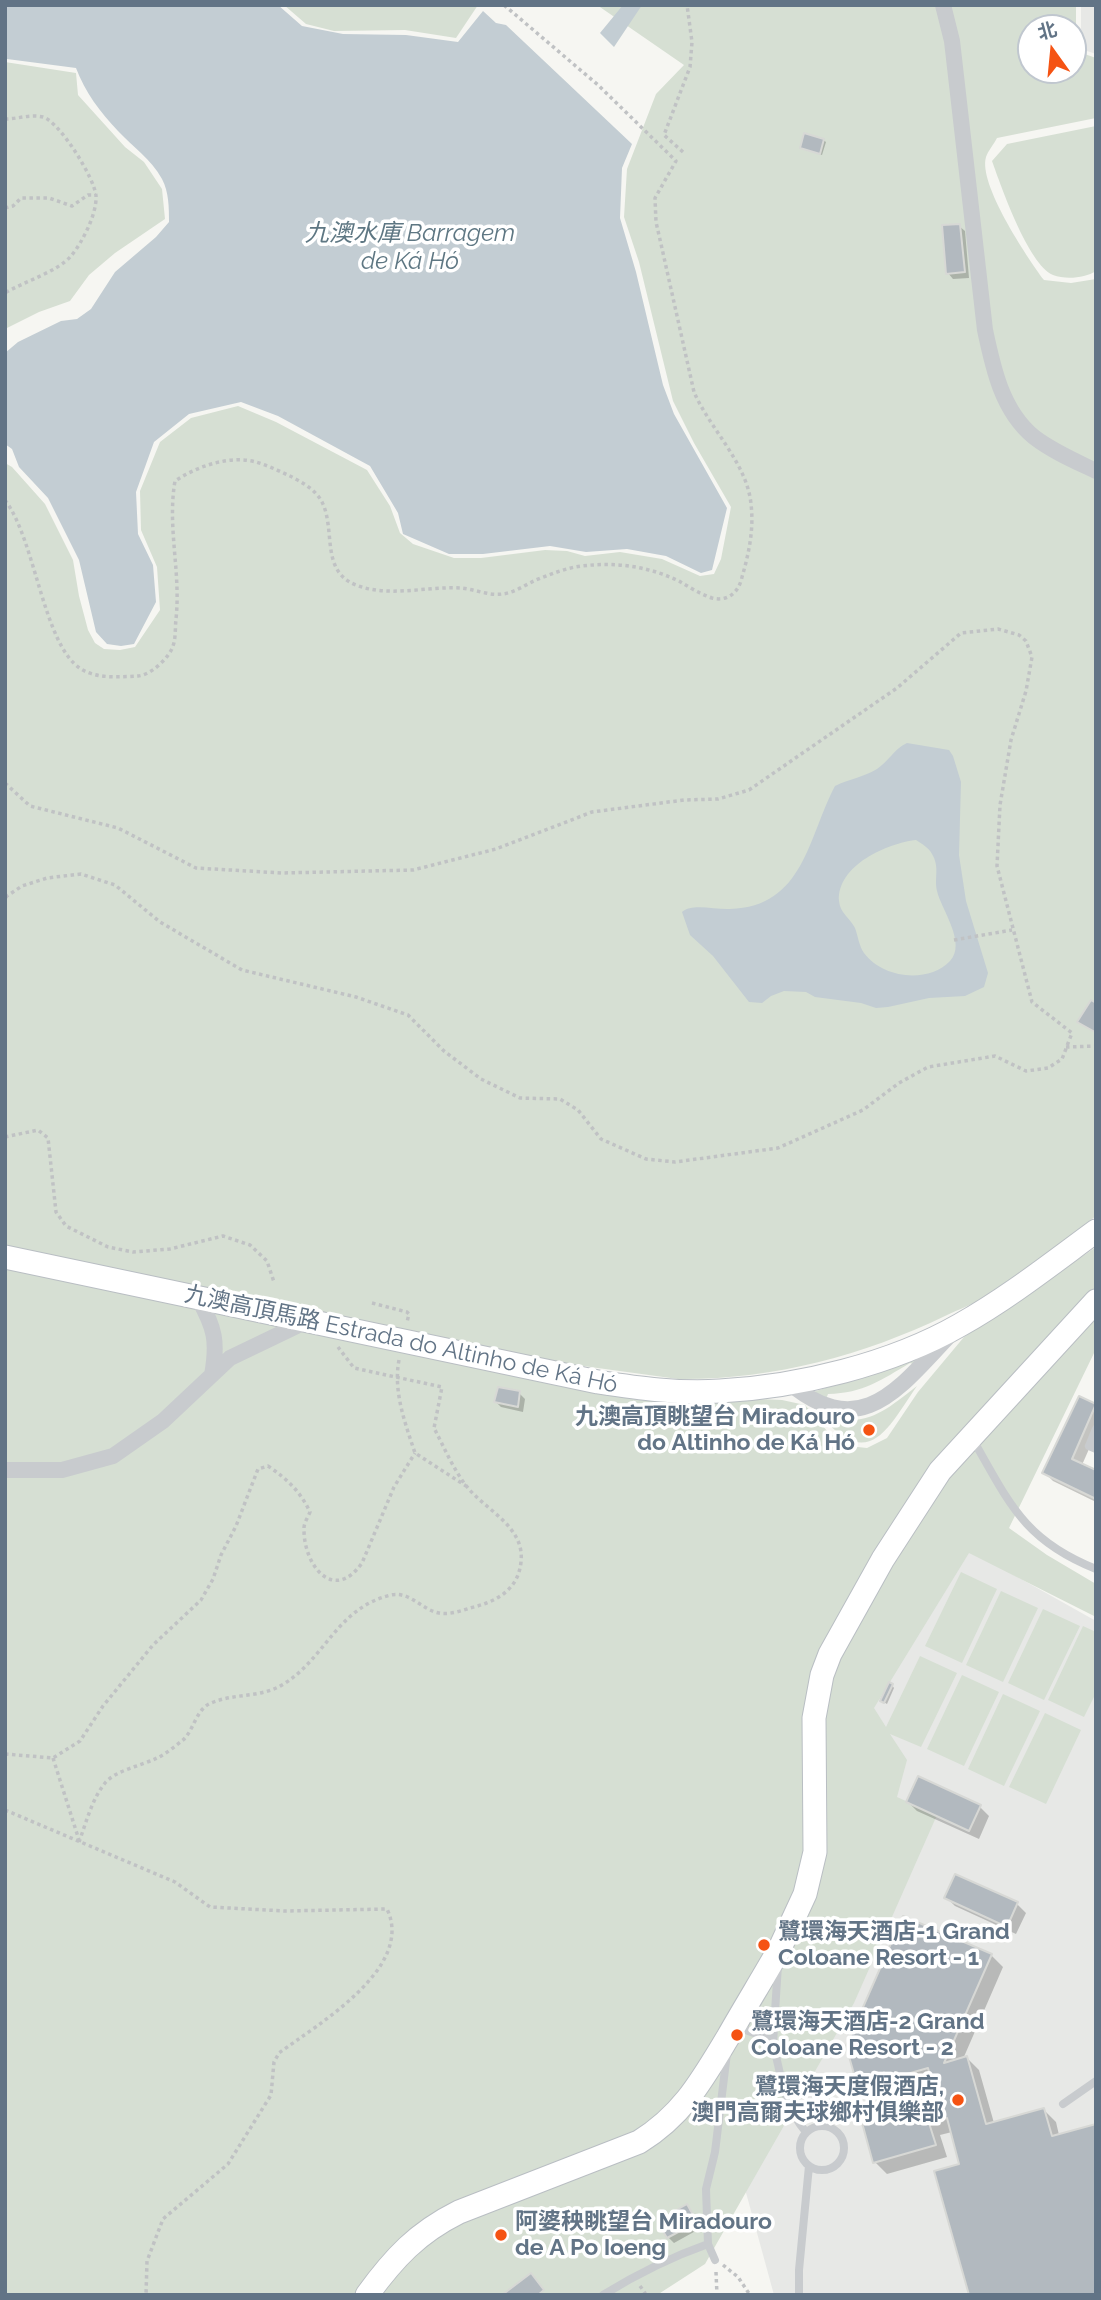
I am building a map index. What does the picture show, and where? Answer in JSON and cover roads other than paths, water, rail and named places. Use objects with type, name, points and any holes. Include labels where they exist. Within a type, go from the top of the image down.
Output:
[{"type":"main road","name":"九澳高頂馬路 Estrada do Altinho de Ká Hó","points":[[5,1257],[634,1388],[720,1391],[833,1373],[904,1351],[957,1327],[1007,1297],[1096,1231]]},
{"type":"main road","points":[[367,2295],[399,2255],[433,2225],[458,2212],[639,2142],[657,2131],[694,2093],[780,1948],[805,1894],[816,1852],[814,1718],[822,1675],[850,1616],[940,1471],[1096,1301]]},
{"type":"street","points":[[943,5],[952,41],[985,330],[992,366],[1002,394],[1015,417],[1033,436],[1096,471]]},
{"type":"street","points":[[198,1298],[212,1322],[217,1349],[212,1375]]},
{"type":"street","points":[[5,1470],[62,1469],[113,1456],[163,1421],[230,1358],[307,1321]]},
{"type":"street","points":[[788,1382],[807,1398],[829,1407],[853,1409],[876,1404],[896,1391],[957,1327]]},
{"type":"lane","points":[[1096,1429],[1088,1446],[1096,1449]]},
{"type":"lane","points":[[971,1436],[1018,1517],[1048,1545],[1096,1569]]},
{"type":"lane","points":[[780,1948],[773,2043],[787,2103],[806,2132]]},
{"type":"lane","points":[[715,2260],[708,2244],[706,2189],[715,2152],[726,2056],[734,2026],[765,2037],[773,2043]]},
{"type":"lane","points":[[1063,2104],[1096,2081]]},
{"type":"lane","points":[[799,2295],[809,2166],[800,2146],[806,2132],[812,2128],[827,2126],[839,2133],[844,2146],[841,2160],[830,2169],[809,2166]]},
{"type":"lane","points":[[603,2295],[644,2271],[708,2244]]},
{"type":"water","name":"九澳水庫 Barragem de Ká Hó","points":[[5,5],[278,5],[302,26],[343,34],[406,35],[458,42],[483,11],[496,23],[506,25],[632,144],[622,168],[620,218],[663,385],[674,414],[727,508],[712,570],[701,573],[666,556],[627,549],[586,552],[550,546],[483,554],[449,554],[403,534],[398,513],[370,466],[278,416],[241,402],[189,414],[154,442],[136,492],[138,534],[153,565],[156,602],[134,644],[107,644],[96,632],[79,560],[48,498],[19,467],[12,449],[5,444],[5,353],[18,342],[61,321],[77,319],[91,309],[115,272],[156,237],[169,222],[169,206],[158,172],[99,109],[76,68],[7,59]]},
{"type":"water","points":[[623,5],[642,5],[614,47],[600,33]]},
{"type":"water","points":[[907,743],[949,750],[953,756],[961,782],[959,855],[966,901],[988,973],[984,987],[965,996],[929,998],[876,1008],[861,1003],[815,997],[806,992],[784,991],[762,1003],[749,1002],[713,956],[690,935],[682,912],[692,908],[730,909],[755,905],[774,896],[789,883],[800,866],[835,786],[877,769]],"holes":[[[916,840],[929,850],[934,859],[937,891],[956,945],[950,961],[941,968],[930,973],[906,975],[882,968],[864,953],[855,928],[841,909],[839,901],[846,877],[866,858],[892,846]]]},
{"type":"place","name":"九澳高頂眺望台 Miradouro do Altinho de Ká Hó","points":[[869,1430]]},
{"type":"place","name":"鷺環海天酒店-1 Grand Coloane Resort - 1","points":[[764,1945]]},
{"type":"place","name":"鷺環海天酒店-2 Grand Coloane Resort - 2","points":[[737,2035]]},
{"type":"place","name":"鷺環海天度假酒店, 澳門高爾夫球鄉村俱樂部","points":[[958,2100]]},
{"type":"place","name":"阿婆秧眺望台 Miradouro de A Po Ioeng","points":[[501,2235]]}]
